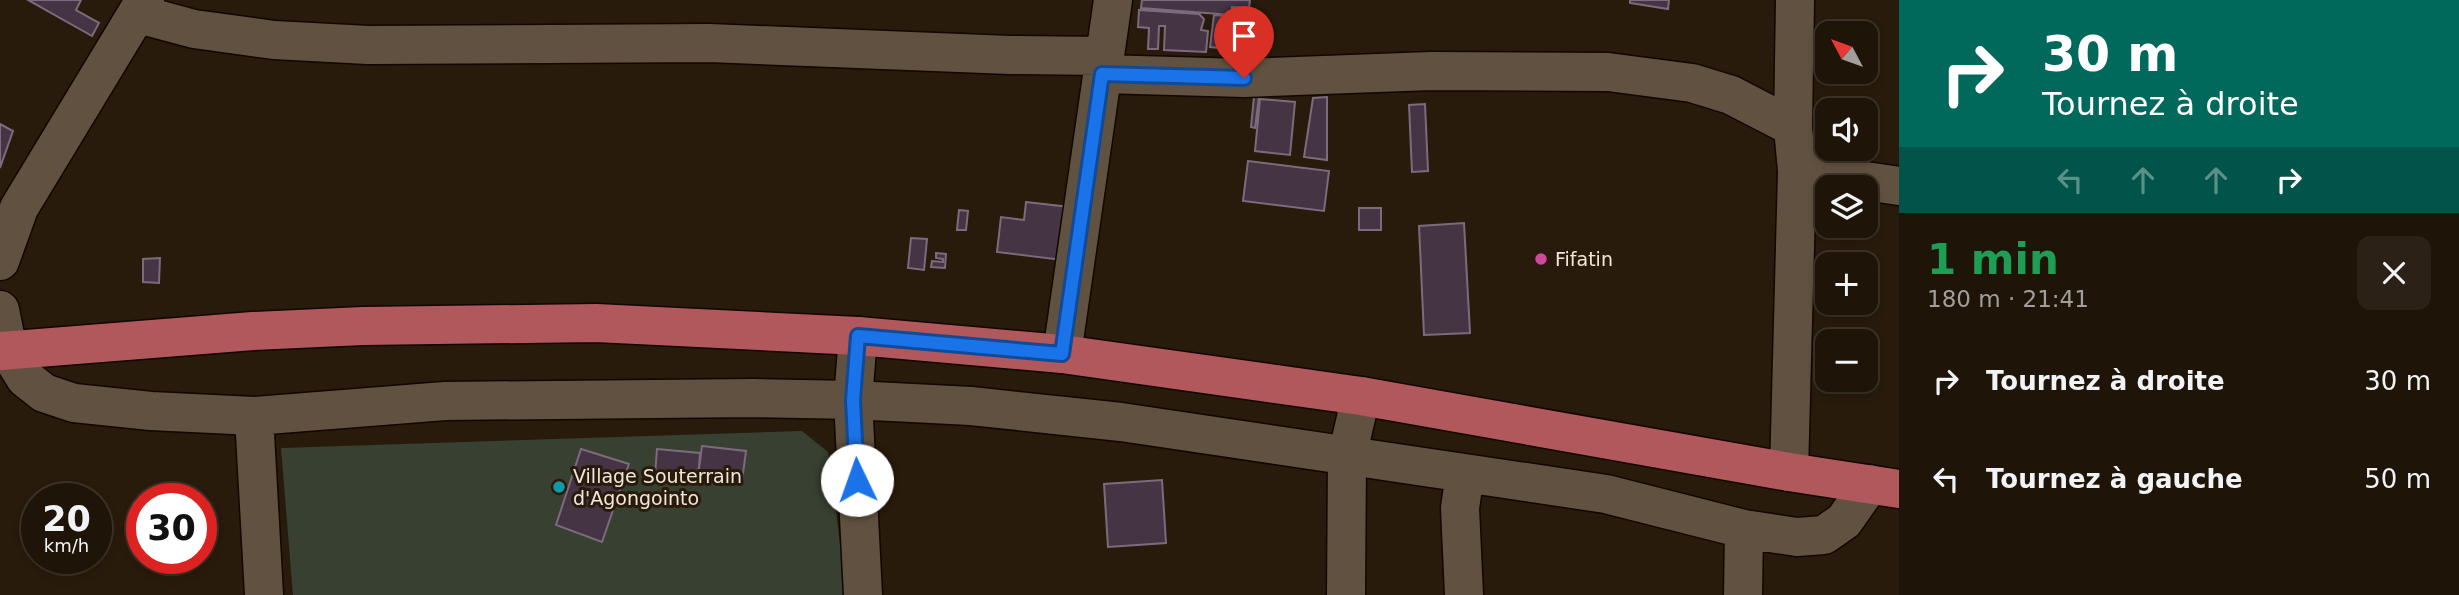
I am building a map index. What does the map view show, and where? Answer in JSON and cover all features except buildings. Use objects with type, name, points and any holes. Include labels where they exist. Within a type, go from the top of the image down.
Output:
[{"type":"main road","points":[[4,351],[253,331],[363,326],[596,323],[858,336],[1062,354],[1362,396],[1789,472],[1884,486]]},
{"type":"street","points":[[1062,354],[1113,0]]},
{"type":"street","points":[[1789,472],[1797,171],[1793,127],[1795,0]]},
{"type":"street","points":[[0,261],[19,208],[141,7],[194,29],[274,40],[368,45],[709,43],[1010,55],[1244,78],[1431,71],[1608,72],[1692,83],[1731,95],[1793,127]]},
{"type":"street","points":[[1797,171],[1899,186]]},
{"type":"street","points":[[0,310],[4,351],[25,378],[44,393],[74,402],[151,411],[254,416],[445,401],[853,400],[971,406],[1121,422],[1606,494],[1744,529],[1797,537],[1824,535],[1884,486]]},
{"type":"street","points":[[858,336],[853,400],[863,595]]},
{"type":"street","points":[[1346,595],[1347,457],[1362,396]]},
{"type":"street","points":[[254,416],[264,595]]},
{"type":"street","points":[[1464,595],[1460,508],[1465,474]]},
{"type":"street","points":[[1743,595],[1744,529]]},
{"type":"green space","points":[[802,431],[828,452],[847,595],[293,595],[281,448]]},
{"type":"place","name":"Fifatin","points":[[1541,259]]},
{"type":"place","name":"Village Souterrain d'Agongointo","points":[[559,487]]},
{"type":"route","points":[[857,480],[853,400],[858,336],[1062,354],[1102,74],[1244,78]]}]
